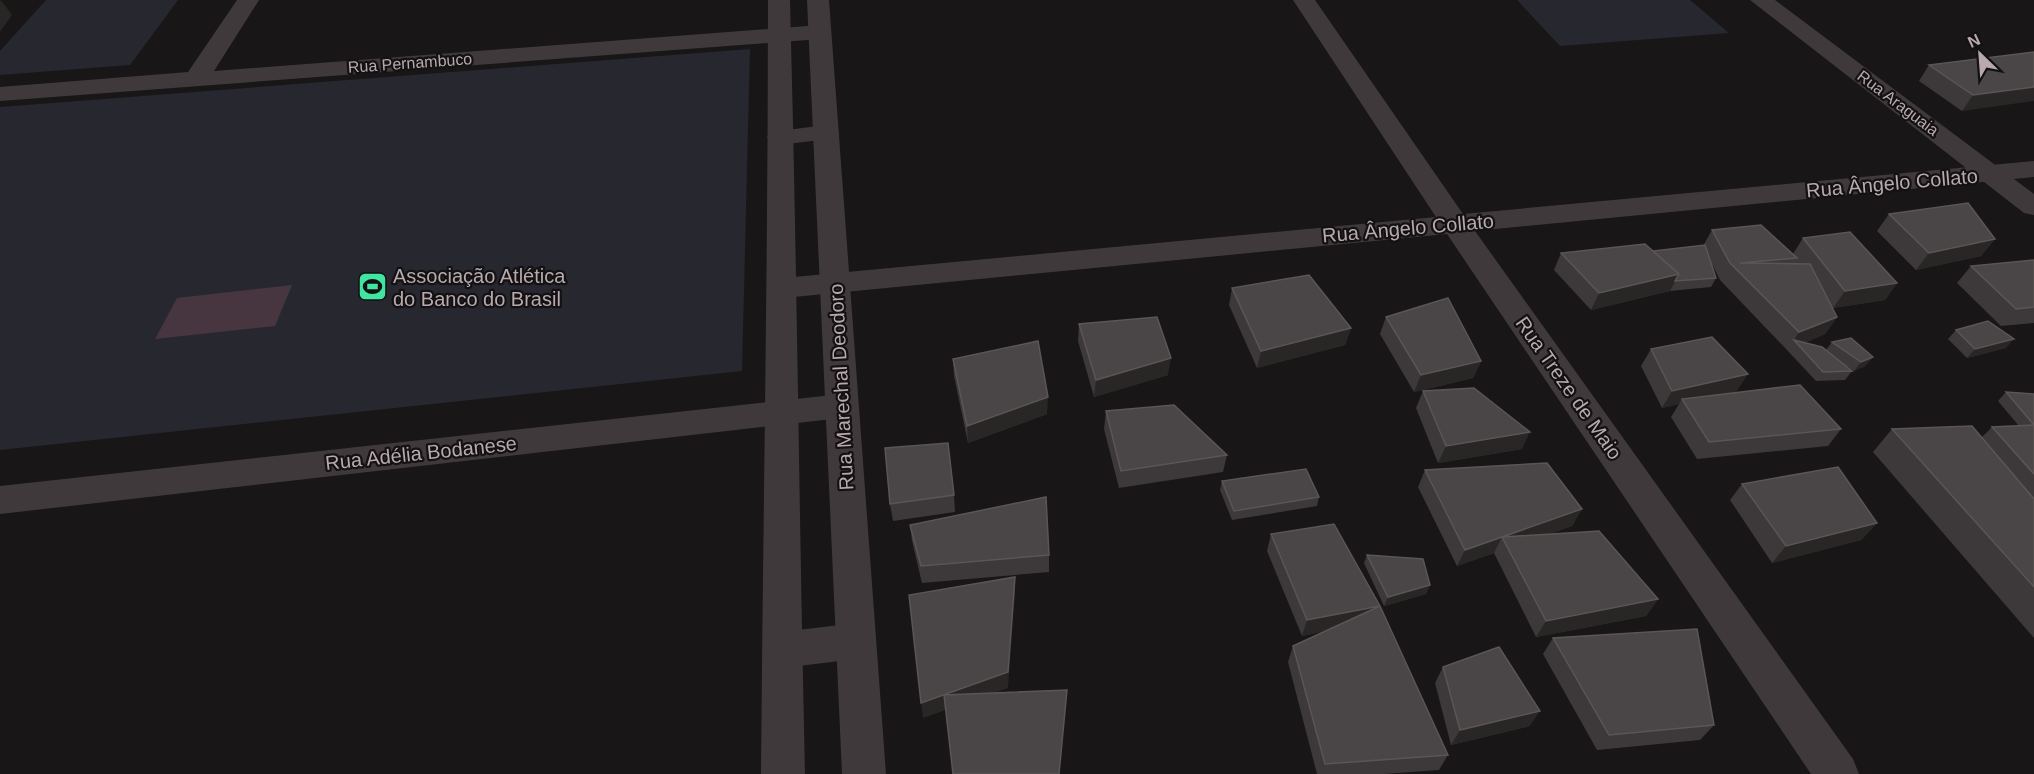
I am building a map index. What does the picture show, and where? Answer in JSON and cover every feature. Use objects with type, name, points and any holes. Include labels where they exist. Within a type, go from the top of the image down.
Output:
[{"type":"street","points":[[196,79],[248,0]]},
{"type":"street","points":[[779,0],[783,288],[780,412],[783,774]]},
{"type":"street","name":"Rua Marechal Deodoro","points":[[818,0],[864,774]]},
{"type":"street","name":"Rua Treze de Maio","points":[[1304,0],[1455,224],[1837,774]]},
{"type":"street","name":"Rua Araguaia","points":[[1761,0],[2034,207]]},
{"type":"street","name":"Rua Pernambuco","points":[[0,94],[820,32]]},
{"type":"street","points":[[780,137],[826,133]]},
{"type":"street","name":"Rua Ângelo Collato","points":[[783,288],[2034,169]]},
{"type":"street","name":"Rua Adélia Bodanese","points":[[0,500],[841,406]]},
{"type":"street","points":[[782,650],[856,640]]},
{"type":"shaded area","points":[[46,0],[178,0],[130,65],[0,75],[0,51]]},
{"type":"shaded area","points":[[1517,0],[1690,0],[1729,33],[1560,46]]},
{"type":"shaded area","name":"Associação Atlética do Banco do Brasil","points":[[750,49],[742,371],[0,450],[0,107]]},
{"type":"shaded area","points":[[292,285],[275,326],[155,339],[177,298]]},
{"type":"building","points":[[2034,52],[2034,87],[1973,95],[1929,65]]},
{"type":"building","points":[[1968,203],[1995,239],[1929,253],[1889,214]]},
{"type":"building","points":[[1761,225],[1797,258],[1740,263],[1810,264],[1837,317],[1799,332],[1730,263],[1712,230]]},
{"type":"building","points":[[1850,232],[1897,283],[1845,291],[1803,238]]},
{"type":"building","points":[[1645,244],[1679,274],[1599,293],[1561,253]]},
{"type":"building","points":[[1705,245],[1716,278],[1675,281],[1679,274],[1653,251]]},
{"type":"building","points":[[2034,260],[2034,307],[2016,309],[1971,266]]},
{"type":"building","points":[[1309,275],[1351,328],[1261,351],[1232,288]]},
{"type":"building","points":[[1448,298],[1481,361],[1421,375],[1386,317]]},
{"type":"building","points":[[1157,317],[1171,358],[1096,380],[1079,324]]},
{"type":"building","points":[[1988,321],[2014,339],[1975,349],[1956,330]]},
{"type":"building","points":[[1712,337],[1748,374],[1672,391],[1651,349]]},
{"type":"building","points":[[1851,338],[1873,357],[1861,362],[1832,342]]},
{"type":"building","points":[[1794,340],[1822,347],[1852,371],[1823,372]]},
{"type":"building","points":[[1038,341],[1048,397],[967,426],[953,359]]},
{"type":"building","points":[[1800,385],[1841,429],[1709,442],[1682,399]]},
{"type":"building","points":[[1474,388],[1530,432],[1446,446],[1423,391]]},
{"type":"building","points":[[2006,392],[2034,394],[2034,425]]},
{"type":"building","points":[[1174,405],[1227,455],[1121,471],[1106,411]]},
{"type":"building","points":[[2034,425],[2034,474],[1992,427]]},
{"type":"building","points":[[1972,426],[2034,499],[2034,587],[1892,429]]},
{"type":"building","points":[[948,443],[954,495],[890,504],[885,448]]},
{"type":"building","points":[[1547,463],[1582,509],[1465,550],[1425,470]]},
{"type":"building","points":[[1838,467],[1877,523],[1786,546],[1742,484]]},
{"type":"building","points":[[1306,469],[1319,497],[1234,511],[1222,481]]},
{"type":"building","points":[[1046,497],[1049,555],[921,566],[910,525]]},
{"type":"building","points":[[1334,524],[1380,606],[1307,620],[1271,534]]},
{"type":"building","points":[[1599,531],[1658,599],[1546,621],[1502,537]]},
{"type":"building","points":[[1367,555],[1423,559],[1430,585],[1388,597]]},
{"type":"building","points":[[1015,577],[1008,672],[921,703],[909,595]]},
{"type":"building","points":[[1380,606],[1448,755],[1325,764],[1293,646]]},
{"type":"building","points":[[1697,629],[1714,725],[1609,735],[1553,638]]},
{"type":"building","points":[[1499,647],[1540,711],[1460,730],[1443,667]]},
{"type":"building","points":[[1067,690],[1059,774],[953,774],[944,695]]},
{"type":"place","name":"Associação Atlética do Banco do Brasil","points":[[372,287]]}]
